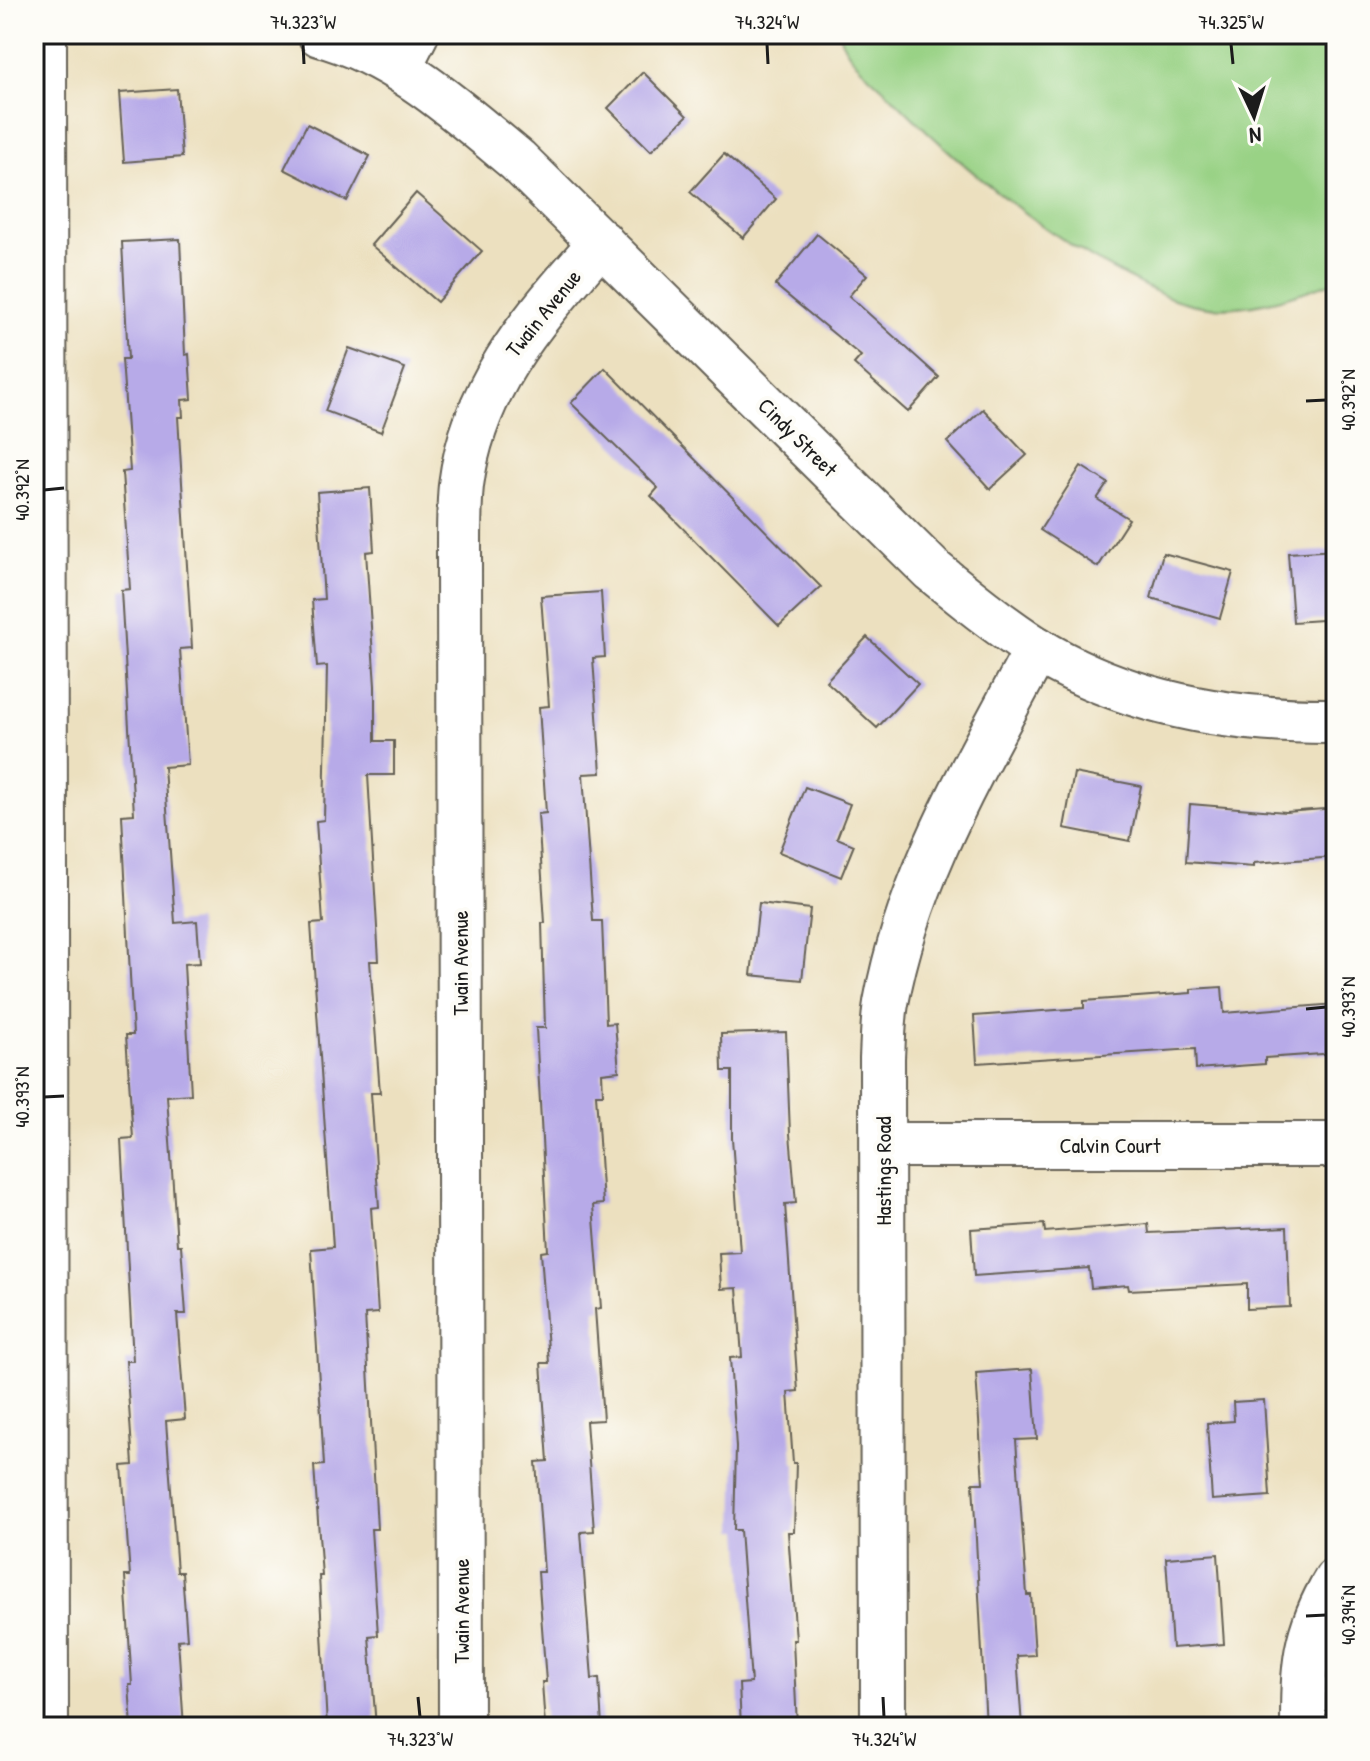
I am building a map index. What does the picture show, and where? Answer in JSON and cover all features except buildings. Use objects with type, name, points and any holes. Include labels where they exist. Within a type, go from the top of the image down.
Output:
[{"type":"street","points":[[44,34],[46,1727]]},
{"type":"street","name":"Cindy Street","points":[[320,34],[407,50],[932,570],[988,616],[1037,649],[1083,673],[1167,703],[1266,720],[1336,721]]},
{"type":"street","name":"Twain Avenue","points":[[461,1727],[461,485],[472,435],[485,399],[504,362],[534,320],[601,242]]},
{"type":"street","name":"Hastings Road","points":[[883,1727],[882,1058],[885,1005],[914,897],[938,835],[1037,649]]},
{"type":"street","name":"Calvin Court","points":[[883,1145],[1336,1145]]},
{"type":"street","points":[[1303,1727],[1303,1675],[1308,1640],[1319,1608],[1336,1580]]},
{"type":"green space","points":[[839,34],[1336,34],[1336,281],[1282,299],[1224,308],[1187,303],[1148,288],[1061,238],[1000,194],[943,146],[860,67]]}]
